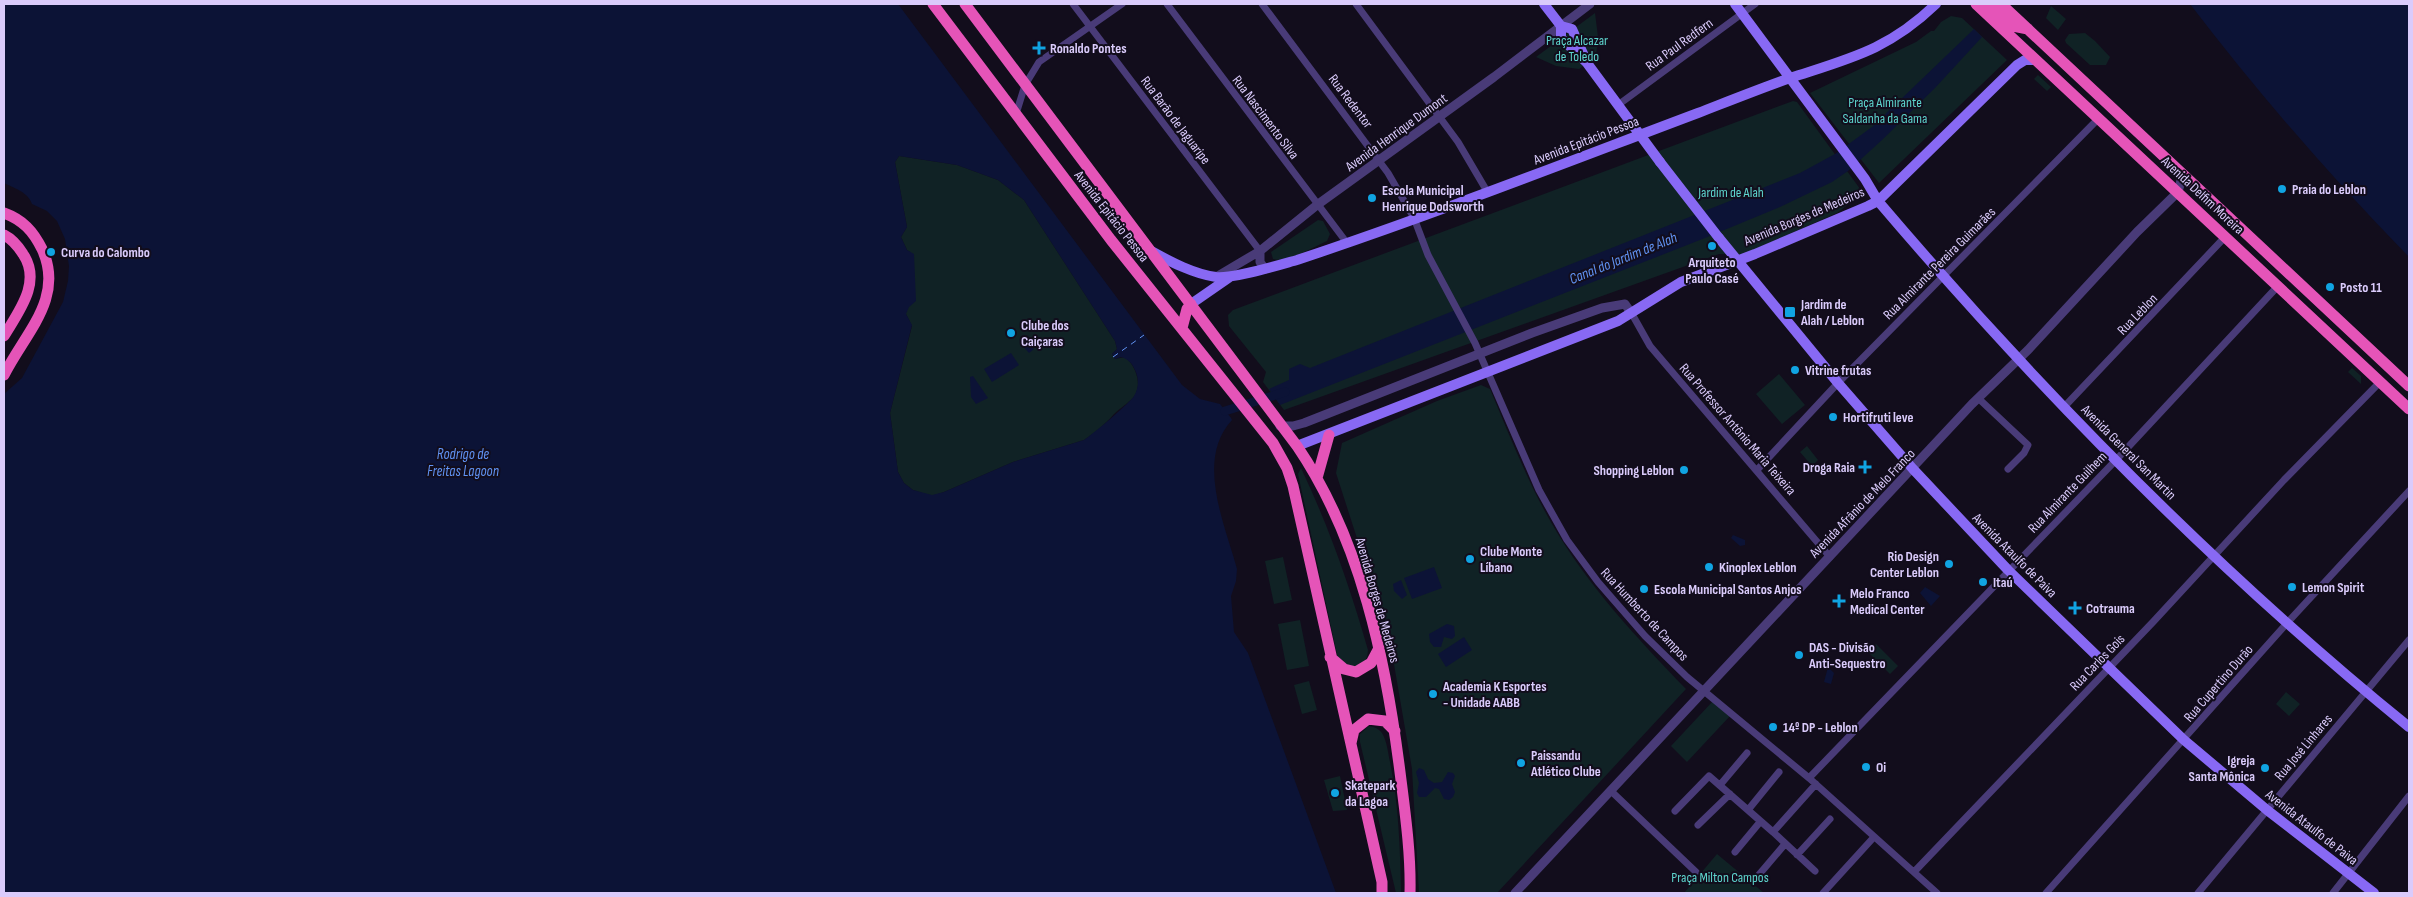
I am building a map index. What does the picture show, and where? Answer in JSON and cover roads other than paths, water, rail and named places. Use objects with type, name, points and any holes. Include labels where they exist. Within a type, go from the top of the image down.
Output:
[{"type":"highway","name":"Avenida Epitácio Pessoa","points":[[933,4],[1111,240],[1273,443]]},
{"type":"highway","name":"Avenida Epitácio Pessoa","points":[[965,4],[1296,446]]},
{"type":"highway","name":"Avenida Delfim Moreira","points":[[1976,4],[2409,409]]},
{"type":"highway","points":[[1988,4],[2013,26],[2028,29]]},
{"type":"highway","name":"Avenida Delfim Moreira","points":[[2001,4],[2409,386]]},
{"type":"highway","points":[[4,213],[31,229],[45,256],[49,270],[49,290],[42,310],[5,370]]},
{"type":"highway","points":[[4,235],[18,245],[26,258],[30,272],[27,294],[4,336]]},
{"type":"highway","points":[[1182,328],[1187,309],[1191,304]]},
{"type":"highway","points":[[1317,478],[1329,434]]},
{"type":"highway","points":[[1273,443],[1286,448],[1296,446]]},
{"type":"highway","points":[[1273,443],[1287,468],[1293,486],[1382,888],[1386,893]]},
{"type":"highway","name":"Avenida Borges de Medeiros","points":[[1296,446],[1317,478],[1346,541],[1379,648],[1395,731],[1407,830],[1410,893]]},
{"type":"highway","points":[[1330,657],[1344,669],[1356,672],[1371,663],[1379,648]]},
{"type":"highway","points":[[1351,748],[1354,730],[1363,721],[1374,718],[1380,719],[1389,724],[1395,731]]},
{"type":"main road","name":"Avenida Ataulfo de Paiva","points":[[1544,4],[1561,26],[1561,38],[1587,63],[1719,238],[1838,383],[1914,469],[2008,570],[2184,740],[2267,810],[2374,893]]},
{"type":"main road","name":"Avenida General San Martin","points":[[1734,4],[1878,200],[1944,277],[2065,406],[2213,556],[2366,692],[2409,727]]},
{"type":"main road","name":"Avenida Epitácio Pessoa","points":[[1150,251],[1180,266],[1216,277],[1265,269],[1347,243],[1488,193],[1789,79],[1850,59],[1884,44],[1904,32],[1936,4]]},
{"type":"main road","name":"Avenida Borges de Medeiros","points":[[1296,446],[1632,314],[1681,282],[1826,225],[1878,200],[2017,65],[2026,60],[2036,60]]},
{"type":"main road","name":"Avenida Epitácio Pessoa","points":[[1191,304],[1233,275]]},
{"type":"street","name":"Rua Barão de Jaguaripe","points":[[1073,4],[1260,251]]},
{"type":"street","points":[[1016,114],[1025,85],[1039,62],[1122,4]]},
{"type":"street","name":"Rua Nascimento Silva","points":[[1167,4],[1347,243]]},
{"type":"street","name":"Rua Redentor","points":[[1262,4],[1379,160],[1414,218]]},
{"type":"street","points":[[1356,4],[1458,142],[1488,193]]},
{"type":"street","name":"Avenida Henrique Dumont","points":[[1216,277],[1260,251],[1317,205],[1590,4]]},
{"type":"street","name":"Rua Paul Redfern","points":[[1618,105],[1755,4]]},
{"type":"street","name":"Rua Almirante Pereira Guimarães","points":[[1757,470],[1838,383],[2099,118]]},
{"type":"street","points":[[2178,192],[2183,174]]},
{"type":"street","name":"Avenida Afrânio de Melo Franco","points":[[1515,893],[1830,556],[1914,469],[1978,398],[2137,232],[2178,192]]},
{"type":"street","name":"Rua Humberto de Campos","points":[[1414,218],[1425,248],[1471,335],[1538,490],[1581,560],[1617,606],[1645,636],[1705,691],[1816,784],[1937,893]]},
{"type":"street","name":"Rua Leblon","points":[[2065,406],[2226,237]]},
{"type":"street","points":[[1260,251],[1260,262],[1265,269]]},
{"type":"street","name":"Rua Almirante Guilhem","points":[[1809,778],[2117,459],[2278,286]]},
{"type":"street","points":[[1277,422],[1293,426],[1304,423],[1479,353],[1617,304],[1627,305],[1632,314]]},
{"type":"street","name":"Rua Professor Antônio Maria Teixeira","points":[[1632,314],[1650,346],[1830,556]]},
{"type":"street","name":"Rua Carlos Gois","points":[[1914,872],[2380,382]]},
{"type":"street","points":[[1978,398],[2028,445],[2008,469]]},
{"type":"street","name":"Rua Cupertino Durão","points":[[2046,893],[2288,622],[2409,491]]},
{"type":"street","name":"Rua José Linhares","points":[[2198,893],[2409,640]]},
{"type":"street","points":[[1720,786],[1747,753]]},
{"type":"street","points":[[1748,810],[1778,772]]},
{"type":"street","points":[[1675,811],[1708,776],[1815,871]]},
{"type":"street","points":[[1773,832],[1816,784]]},
{"type":"street","points":[[1611,791],[1696,872]]},
{"type":"street","points":[[1698,825],[1730,794]]},
{"type":"street","points":[[2333,893],[2409,796]]},
{"type":"street","points":[[1798,855],[1830,819]]},
{"type":"street","points":[[1735,852],[1760,822]]},
{"type":"street","points":[[1823,893],[1874,838]]},
{"type":"street","points":[[1757,877],[1785,844]]},
{"type":"water","name":"Rodrigo de Freitas Lagoon","points":[[4,4],[898,4],[1182,385],[1200,399],[1220,404],[1232,420],[1221,436],[1215,454],[1214,473],[1220,513],[1237,569],[1236,581],[1231,596],[1234,632],[1248,653],[1336,893],[4,893],[4,394],[22,378],[63,302],[69,266],[65,239],[57,221],[47,211],[32,204],[24,193],[4,183]],"holes":[[[899,156],[957,165],[998,180],[1024,200],[1115,341],[1117,349],[1112,354],[1115,359],[1121,357],[1133,365],[1138,383],[1136,393],[1131,399],[1084,440],[1013,462],[944,492],[932,495],[913,490],[904,483],[898,472],[890,413],[912,325],[906,314],[909,307],[916,301],[914,254],[907,250],[901,237],[907,227],[895,162]]]},
{"type":"water","points":[[2190,4],[2409,4],[2409,257],[2296,134]]},
{"type":"water","points":[[1974,29],[1982,37],[1935,88],[1882,140],[1848,171],[1832,182],[1780,207],[1705,238],[1280,405],[1269,389],[1289,380],[1289,369],[1300,364],[1310,368],[1800,173],[1835,154],[1872,127]]},
{"type":"water","points":[[1028,338],[1030,345],[1034,349],[1029,353],[1022,345],[1024,340]]},
{"type":"water","points":[[1011,353],[1019,365],[992,382],[984,369]]},
{"type":"water","points":[[973,376],[988,398],[976,404],[971,397],[970,377]]},
{"type":"water","points":[[1733,535],[1745,540],[1745,545],[1740,546],[1731,538]]},
{"type":"water","points":[[1434,567],[1442,588],[1412,599],[1404,578]]},
{"type":"water","points":[[1401,580],[1407,595],[1402,599],[1394,591],[1393,584]]},
{"type":"water","points":[[1925,587],[1940,596],[1931,606],[1920,593]]},
{"type":"water","points":[[1447,624],[1454,626],[1455,636],[1452,639],[1444,637],[1441,647],[1434,647],[1430,642],[1429,634]]},
{"type":"water","points":[[1464,637],[1472,650],[1446,667],[1438,654]]},
{"type":"water","points":[[1828,667],[1834,673],[1831,684],[1824,682]]},
{"type":"water","points":[[1419,768],[1424,770],[1428,779],[1434,783],[1442,782],[1448,772],[1453,773],[1455,776],[1452,784],[1455,792],[1453,797],[1449,800],[1444,799],[1439,789],[1435,788],[1426,797],[1419,797],[1417,793],[1419,783],[1416,772]]},
{"type":"waterway","name":"Canal do Jardim de Alah","points":[[1225,411],[1285,392]]},
{"type":"place","name":"Ronaldo Pontes","points":[[1039,48]]},
{"type":"place","name":"Praia do Leblon","points":[[2282,189]]},
{"type":"place","name":"Escola Municipal Henrique Dodsworth","points":[[1372,198]]},
{"type":"place","name":"Arquiteto Paulo Casé","points":[[1712,246]]},
{"type":"place","name":"Curva do Calombo","points":[[51,252]]},
{"type":"place","name":"Posto 11","points":[[2330,287]]},
{"type":"place","name":"Jardim de Alah / Leblon","points":[[1790,312]]},
{"type":"place","name":"Clube dos Caiçaras","points":[[1011,333]]},
{"type":"place","name":"Vitrine frutas","points":[[1795,370]]},
{"type":"place","name":"Hortifruti leve","points":[[1833,417]]},
{"type":"place","name":"Droga Raia","points":[[1865,467]]},
{"type":"place","name":"Shopping Leblon","points":[[1684,470]]},
{"type":"place","name":"Clube Monte Líbano","points":[[1470,559]]},
{"type":"place","name":"Rio Design Center Leblon","points":[[1949,564]]},
{"type":"place","name":"Kinoplex Leblon","points":[[1709,567]]},
{"type":"place","name":"Itaú","points":[[1983,582]]},
{"type":"place","name":"Lemon Spirit","points":[[2292,587]]},
{"type":"place","name":"Escola Municipal Santos Anjos","points":[[1644,589]]},
{"type":"place","name":"Melo Franco Medical Center","points":[[1839,601]]},
{"type":"place","name":"Cotrauma","points":[[2075,608]]},
{"type":"place","name":"DAS - Divisão Anti-Sequestro","points":[[1799,655]]},
{"type":"place","name":"Academia K Esportes - Unidade AABB","points":[[1433,694]]},
{"type":"place","name":"14º DP - Leblon","points":[[1773,727]]},
{"type":"place","name":"Paissandu Atlético Clube","points":[[1521,763]]},
{"type":"place","name":"Oi","points":[[1866,767]]},
{"type":"place","name":"Igreja Santa Mônica","points":[[2265,768]]},
{"type":"place","name":"Skatepark da Lagoa","points":[[1335,793]]},
{"type":"park label","name":"Praça Alcazar de Toledo","points":[[1577,48]]},
{"type":"park label","name":"Praça Almirante Saldanha da Gama","points":[[1885,110]]},
{"type":"park label","name":"Jardim de Alah","points":[[1731,192]]},
{"type":"park label","name":"Praça Milton Campos","points":[[1720,877]]}]
